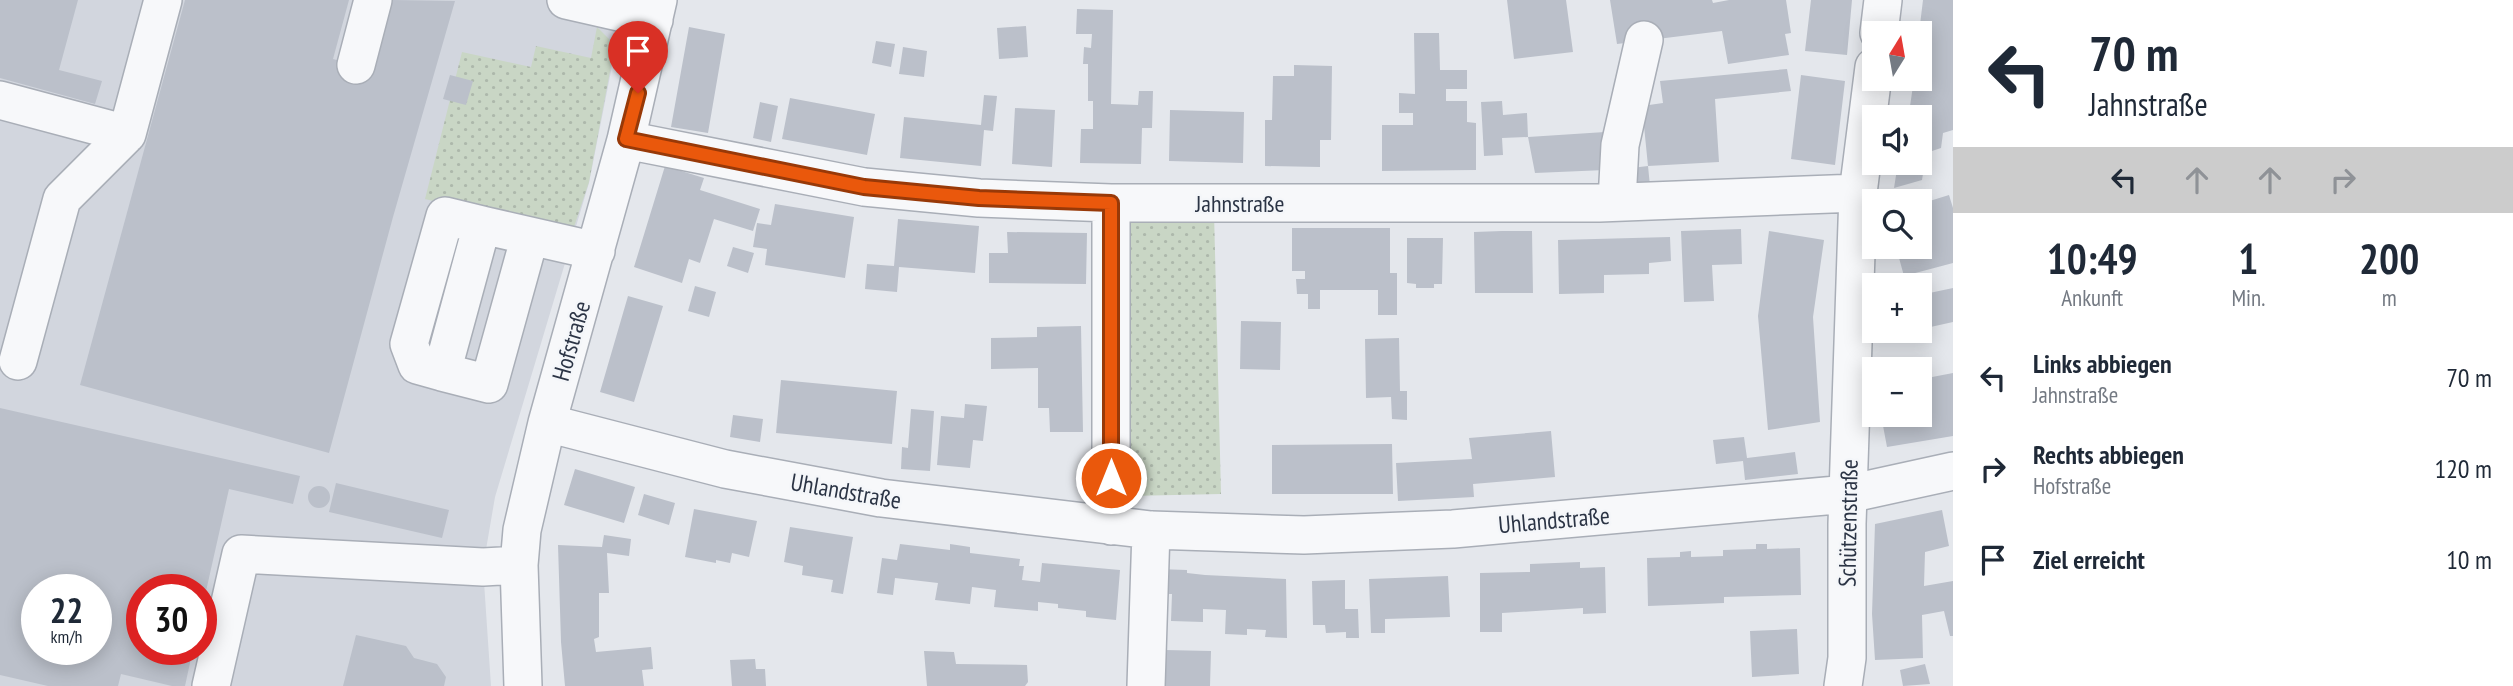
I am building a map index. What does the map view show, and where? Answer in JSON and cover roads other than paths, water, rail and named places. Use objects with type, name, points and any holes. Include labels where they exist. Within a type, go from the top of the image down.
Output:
[{"type":"street","points":[[18,361],[62,199],[127,134],[163,0]]},
{"type":"street","points":[[356,65],[373,0]]},
{"type":"street","points":[[566,0],[656,10]]},
{"type":"street","points":[[1880,21],[1883,0]]},
{"type":"street","name":"Hofstraße","points":[[523,686],[519,565],[522,530],[547,423],[626,139],[656,10]]},
{"type":"street","points":[[1617,201],[1620,145],[1644,40]]},
{"type":"street","name":"Schützenstraße","points":[[1843,686],[1847,658],[1848,494],[1858,193],[1871,91]]},
{"type":"street","points":[[0,100],[127,134]]},
{"type":"street","name":"Jahnstraße","points":[[626,139],[864,187],[979,198],[1111,203],[1599,203],[1858,193]]},
{"type":"street","points":[[1111,203],[1111,526]]},
{"type":"street","points":[[530,236],[489,384],[417,365],[410,344],[445,216],[596,251]]},
{"type":"street","name":"Uhlandstraße","points":[[547,423],[725,469],[868,496],[1151,530],[1304,535],[1452,529],[1848,494],[1953,471]]},
{"type":"street","points":[[1146,686],[1151,530]]},
{"type":"street","points":[[211,686],[241,554],[483,566],[519,565]]}]
